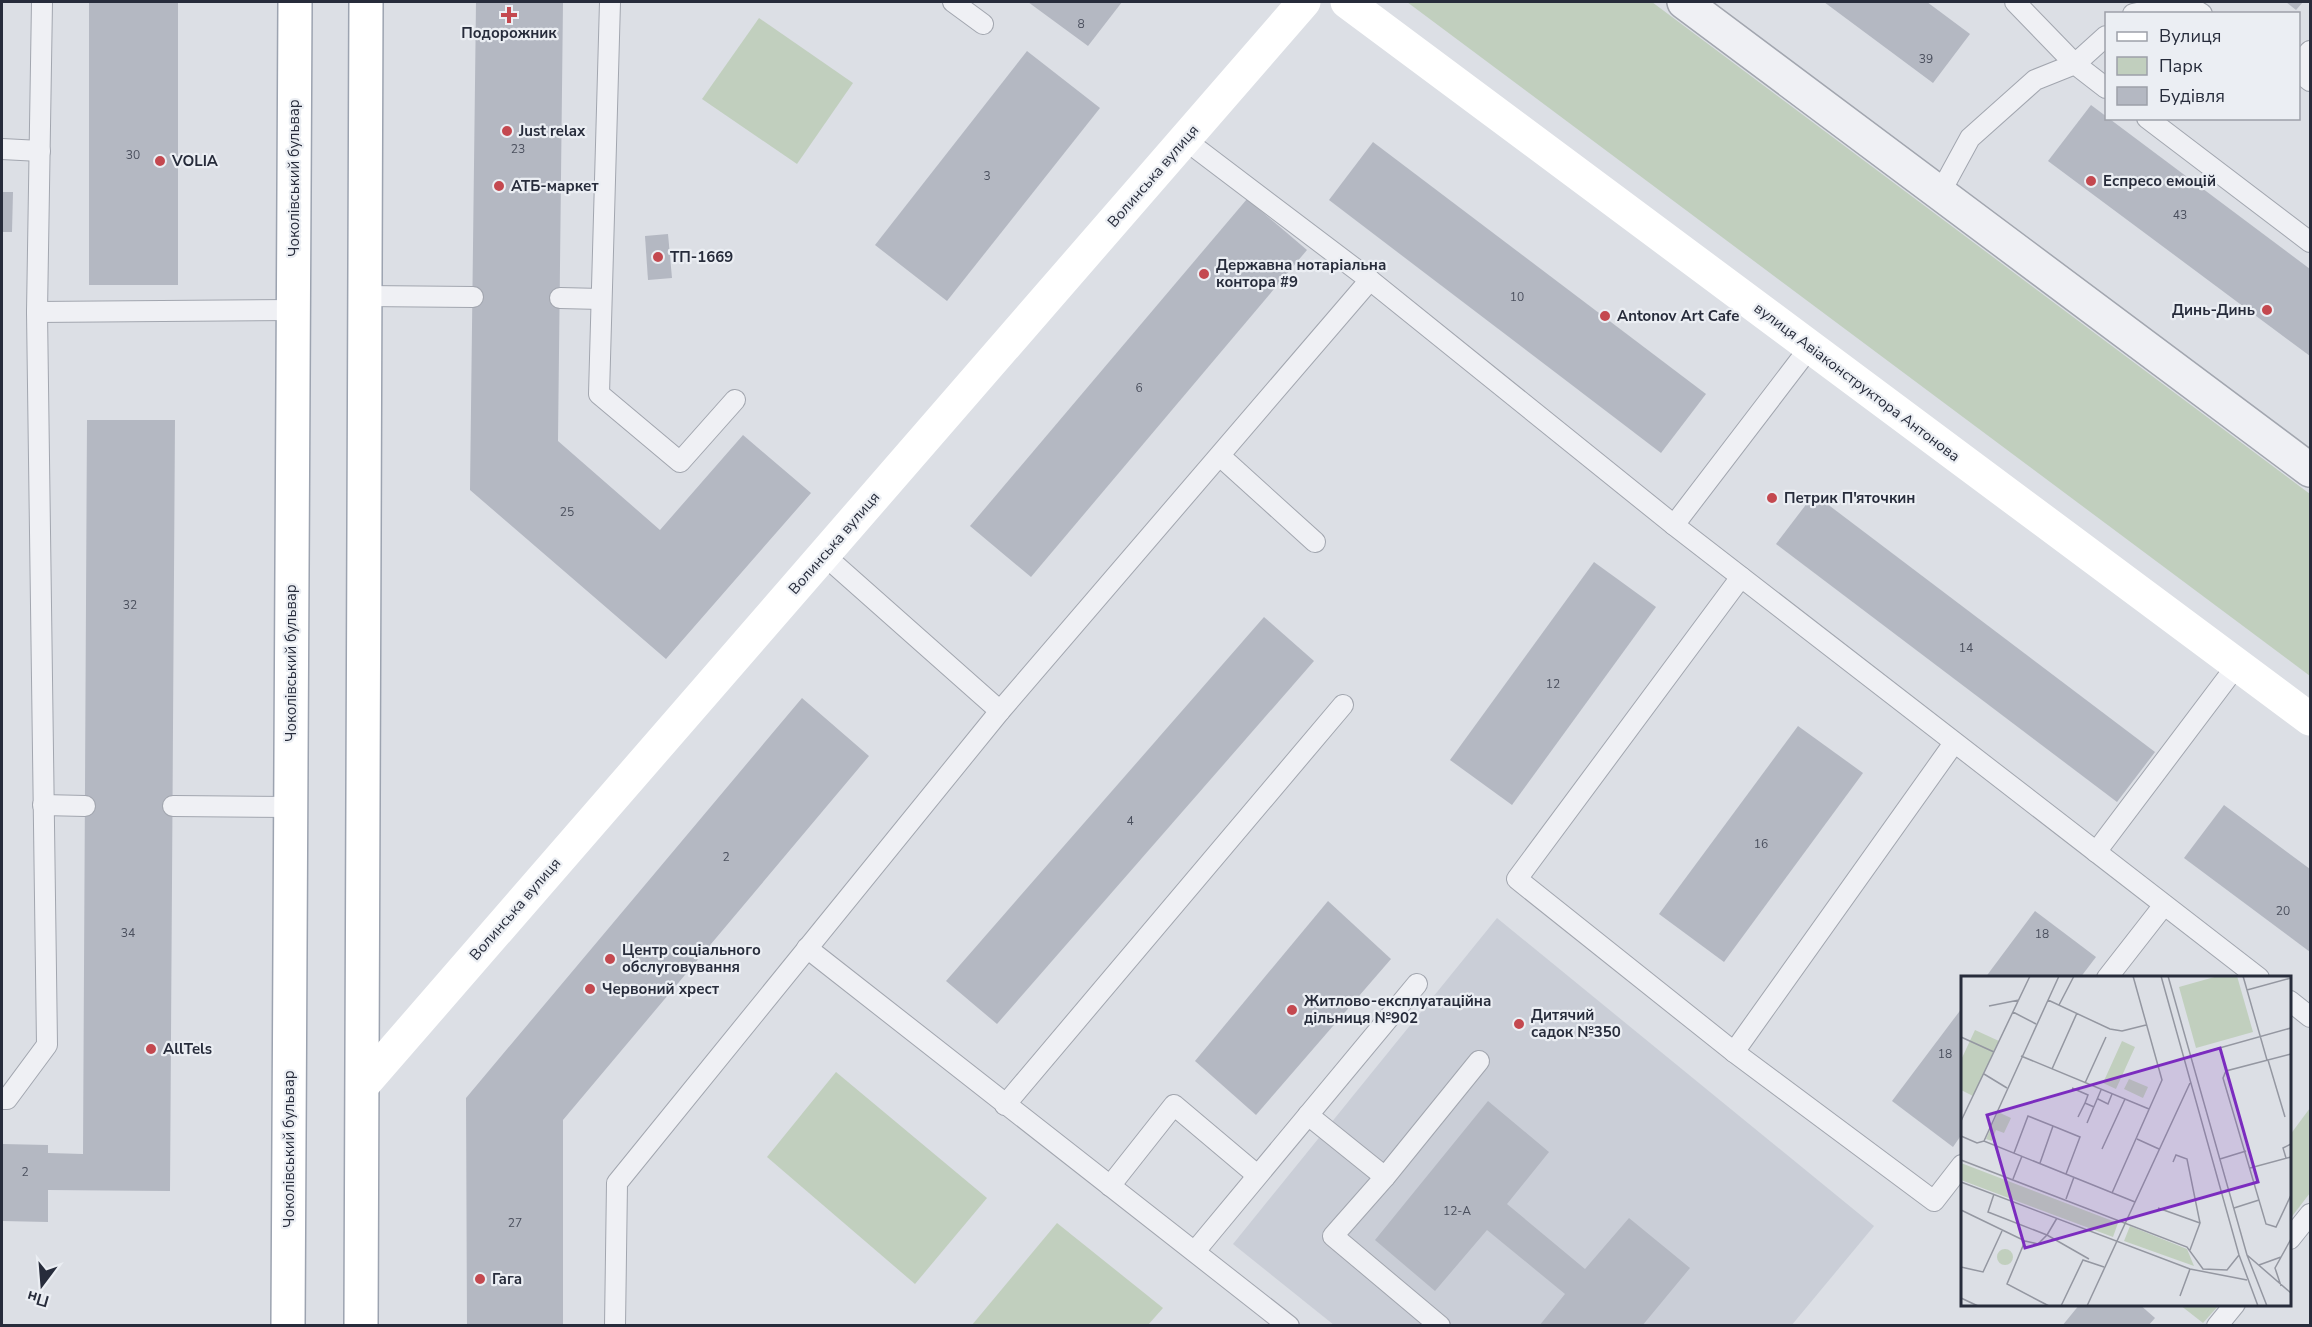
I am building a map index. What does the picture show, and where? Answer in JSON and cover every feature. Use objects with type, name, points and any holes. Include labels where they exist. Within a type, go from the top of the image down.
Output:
[{"type":"main road","name":"Чоколівський бульвар","points":[[288,1326],[295,2]]},
{"type":"main road","points":[[361,1326],[364,1084],[366,2]]},
{"type":"main road","name":"Волинська вулиця","points":[[364,1084],[1304,2]]},
{"type":"main road","name":"вулиця Авіаконструктора Антонова","points":[[1347,2],[2310,719]]},
{"type":"street","points":[[1684,2],[2310,470]]},
{"type":"lane","points":[[2,1099],[7,1099],[47,1045],[37,312],[42,2]]},
{"type":"lane","points":[[610,2],[598,394],[680,462],[735,400]]},
{"type":"lane","points":[[953,2],[983,24]]},
{"type":"lane","points":[[2014,2],[2074,64],[2105,87]]},
{"type":"lane","points":[[2142,12],[2184,3],[2199,12]]},
{"type":"lane","points":[[1940,193],[1971,138],[2035,80],[2074,64],[2105,37]]},
{"type":"lane","points":[[2300,63],[2310,51]]},
{"type":"lane","points":[[2150,120],[2310,242]]},
{"type":"lane","points":[[1184,139],[1370,280],[1674,525],[2256,976]]},
{"type":"lane","points":[[2,149],[40,151]]},
{"type":"lane","points":[[615,1326],[617,1183],[1000,711],[1370,280]]},
{"type":"lane","points":[[365,296],[473,297]]},
{"type":"lane","points":[[560,298],[601,299]]},
{"type":"lane","points":[[37,312],[293,310]]},
{"type":"lane","points":[[1674,525],[1810,347]]},
{"type":"lane","points":[[1220,456],[1315,542]]},
{"type":"lane","points":[[824,555],[1000,711]]},
{"type":"lane","points":[[1741,577],[1517,879],[1734,1052],[1934,1201],[1961,1166]]},
{"type":"lane","points":[[2096,852],[2237,665]]},
{"type":"lane","points":[[1005,1105],[1342,705]]},
{"type":"lane","points":[[1734,1052],[1954,743]]},
{"type":"lane","points":[[44,806],[85,806]]},
{"type":"lane","points":[[172,806],[291,807]]},
{"type":"lane","points":[[2109,976],[2164,904]]},
{"type":"lane","points":[[807,948],[1005,1105],[1196,1250],[1289,1326]]},
{"type":"lane","points":[[1196,1250],[1417,984]]},
{"type":"lane","points":[[2291,1003],[2310,1017]]},
{"type":"lane","points":[[1440,1326],[1333,1236],[1385,1177],[1479,1061]]},
{"type":"lane","points":[[1110,1186],[1174,1105],[1257,1175]]},
{"type":"lane","points":[[1308,1115],[1385,1177]]},
{"type":"lane","points":[[2291,1237],[2310,1214]]},
{"type":"lane","points":[[2217,1326],[2234,1306]]},
{"type":"shaded area","name":"Дитячий садок №350","points":[[1497,918],[1874,1226],[1791,1326],[1334,1325],[1233,1244]]},
{"type":"green space","points":[[1407,2],[1652,2],[2310,494],[2310,676]]},
{"type":"green space","points":[[759,18],[853,83],[797,164],[702,99]]},
{"type":"green space","points":[[836,1072],[987,1198],[915,1284],[767,1157]]},
{"type":"green space","points":[[2310,1108],[2310,1193],[2291,1218],[2291,1134]]},
{"type":"green space","points":[[1057,1223],[1163,1308],[1148,1325],[972,1325]]},
{"type":"green space","points":[[2181,1306],[2218,1306],[2203,1323]]},
{"type":"building","points":[[89,2],[178,2],[178,285],[89,285]]},
{"type":"building","points":[[476,2],[563,2],[558,441],[660,530],[743,435],[811,493],[666,659],[470,490]]},
{"type":"building","points":[[1028,2],[1122,2],[1088,46]]},
{"type":"building","points":[[1824,2],[1927,2],[1970,34],[1933,83]]},
{"type":"building","points":[[2286,2],[2303,2],[2296,10]]},
{"type":"building","points":[[1027,51],[1100,108],[947,301],[875,245]]},
{"type":"building","points":[[2091,105],[2105,115],[2105,120],[2111,120],[2310,269],[2310,356],[2048,161]]},
{"type":"building","points":[[1373,142],[1706,394],[1661,453],[1329,200]]},
{"type":"building","points":[[2,192],[13,192],[12,232],[2,232]]},
{"type":"building","points":[[1247,199],[1307,250],[1031,577],[970,526]]},
{"type":"building","name":"ТП-1669","points":[[668,234],[672,278],[648,280],[645,236]]},
{"type":"building","points":[[87,420],[175,420],[170,1191],[48,1190],[48,1222],[2,1221],[2,1144],[48,1145],[48,1153],[83,1154]]},
{"type":"building","points":[[1814,494],[2155,752],[2117,802],[1776,544]]},
{"type":"building","points":[[1594,562],[1656,607],[1512,805],[1450,760]]},
{"type":"building","points":[[1264,617],[1314,661],[997,1024],[946,981]]},
{"type":"building","points":[[802,698],[869,756],[563,1120],[563,1326],[467,1326],[466,1098]]},
{"type":"building","points":[[1798,726],[1863,773],[1724,962],[1659,914]]},
{"type":"building","points":[[2224,805],[2310,869],[2310,952],[2184,858]]},
{"type":"building","name":"Житлово-експлуатаційна дільниця №902","points":[[1328,901],[1391,959],[1256,1115],[1195,1061]]},
{"type":"building","points":[[2035,911],[2096,957],[2082,976],[1986,976]]},
{"type":"building","points":[[1961,1009],[1961,1135],[1953,1147],[1892,1101]]},
{"type":"building","points":[[1488,1101],[1549,1152],[1507,1204],[1585,1269],[1629,1218],[1690,1268],[1642,1326],[1539,1326],[1565,1294],[1487,1230],[1435,1291],[1375,1240]]},
{"type":"building","points":[[2078,1306],[2141,1306],[2155,1318],[2148,1326],[2062,1326]]},
{"type":"place","name":"Подорожник","points":[[509,15]]},
{"type":"place","name":"Just relax","points":[[507,131]]},
{"type":"place","name":"VOLIA","points":[[160,161]]},
{"type":"place","name":"Еспресо емоцій","points":[[2091,181]]},
{"type":"place","name":"АТБ-маркет","points":[[499,186]]},
{"type":"place","name":"ТП-1669","points":[[658,257]]},
{"type":"place","name":"Державна нотаріальна контора #9","points":[[1204,274]]},
{"type":"place","name":"Динь-Динь","points":[[2267,310]]},
{"type":"place","name":"Antonov Art Cafe","points":[[1605,316]]},
{"type":"place","name":"Петрик П'яточкин","points":[[1772,498]]},
{"type":"place","name":"Центр соціального обслуговування","points":[[610,959]]},
{"type":"place","name":"Червоний хрест","points":[[590,989]]},
{"type":"place","name":"Житлово-експлуатаційна дільниця №902","points":[[1292,1010]]},
{"type":"place","name":"Дитячий садок №350","points":[[1519,1024]]},
{"type":"place","name":"AllTels","points":[[151,1049]]},
{"type":"place","name":"Гага","points":[[480,1279]]}]
